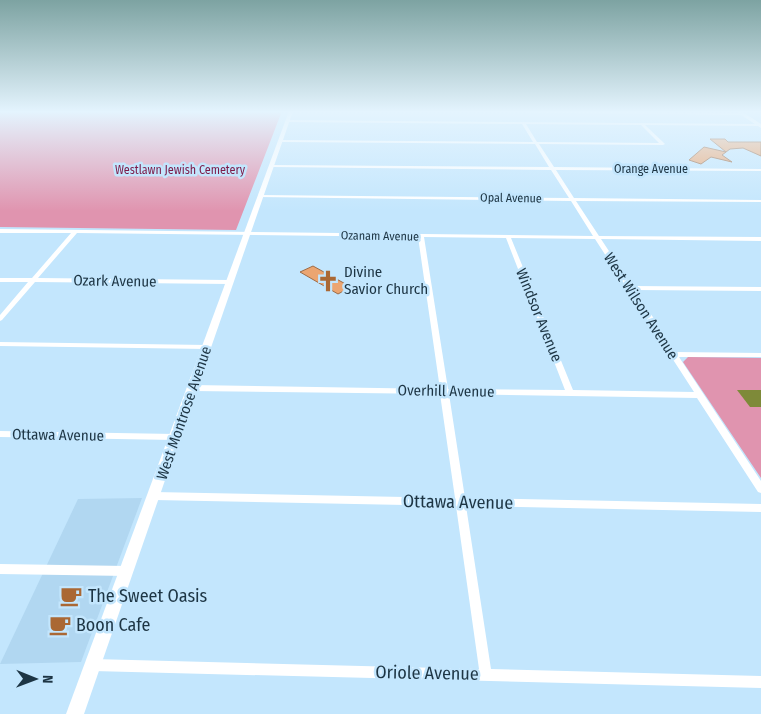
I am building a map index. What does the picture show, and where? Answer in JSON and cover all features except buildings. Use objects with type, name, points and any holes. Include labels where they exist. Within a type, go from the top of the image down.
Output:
[{"type":"street","name":"West Montrose Avenue","points":[[75,714],[279,144]]},
{"type":"street","name":"West Wilson Avenue","points":[[537,144],[761,489]]},
{"type":"street","name":"Orange Avenue","points":[[272,166],[761,170]]},
{"type":"street","name":"Opal Avenue","points":[[260,196],[761,201]]},
{"type":"street","name":"Ozanam Avenue","points":[[0,231],[761,239]]},
{"type":"street","points":[[0,319],[75,232]]},
{"type":"street","points":[[421,236],[486,674]]},
{"type":"street","name":"Windsor Avenue","points":[[508,236],[570,393]]},
{"type":"street","name":"Ozark Avenue","points":[[0,280],[229,282]]},
{"type":"street","points":[[629,288],[761,289]]},
{"type":"street","points":[[0,344],[207,347]]},
{"type":"street","points":[[672,354],[761,355]]},
{"type":"street","name":"Overhill Avenue","points":[[193,388],[699,395]]},
{"type":"street","name":"Ottawa Avenue","points":[[0,434],[175,437]]},
{"type":"street","name":"Ottawa Avenue","points":[[154,496],[761,508]]},
{"type":"street","points":[[0,569],[127,572]]},
{"type":"street","name":"Oriole Avenue","points":[[93,665],[761,682]]},
{"type":"shaded area","points":[[737,390],[761,390],[761,407],[750,407]]},
{"type":"shaded area","points":[[142,498],[81,662],[0,664],[78,499]]},
{"type":"green space","name":"Westlawn Jewish Cemetery","points":[[0,144],[269,144],[236,230],[0,227]]},
{"type":"green space","points":[[688,357],[761,358],[761,478],[683,362]]},
{"type":"place","name":"Divine Savior Church","points":[[328,281]]},
{"type":"place","name":"The Sweet Oasis","points":[[71,596]]},
{"type":"place","name":"Boon Cafe","points":[[60,625]]}]
